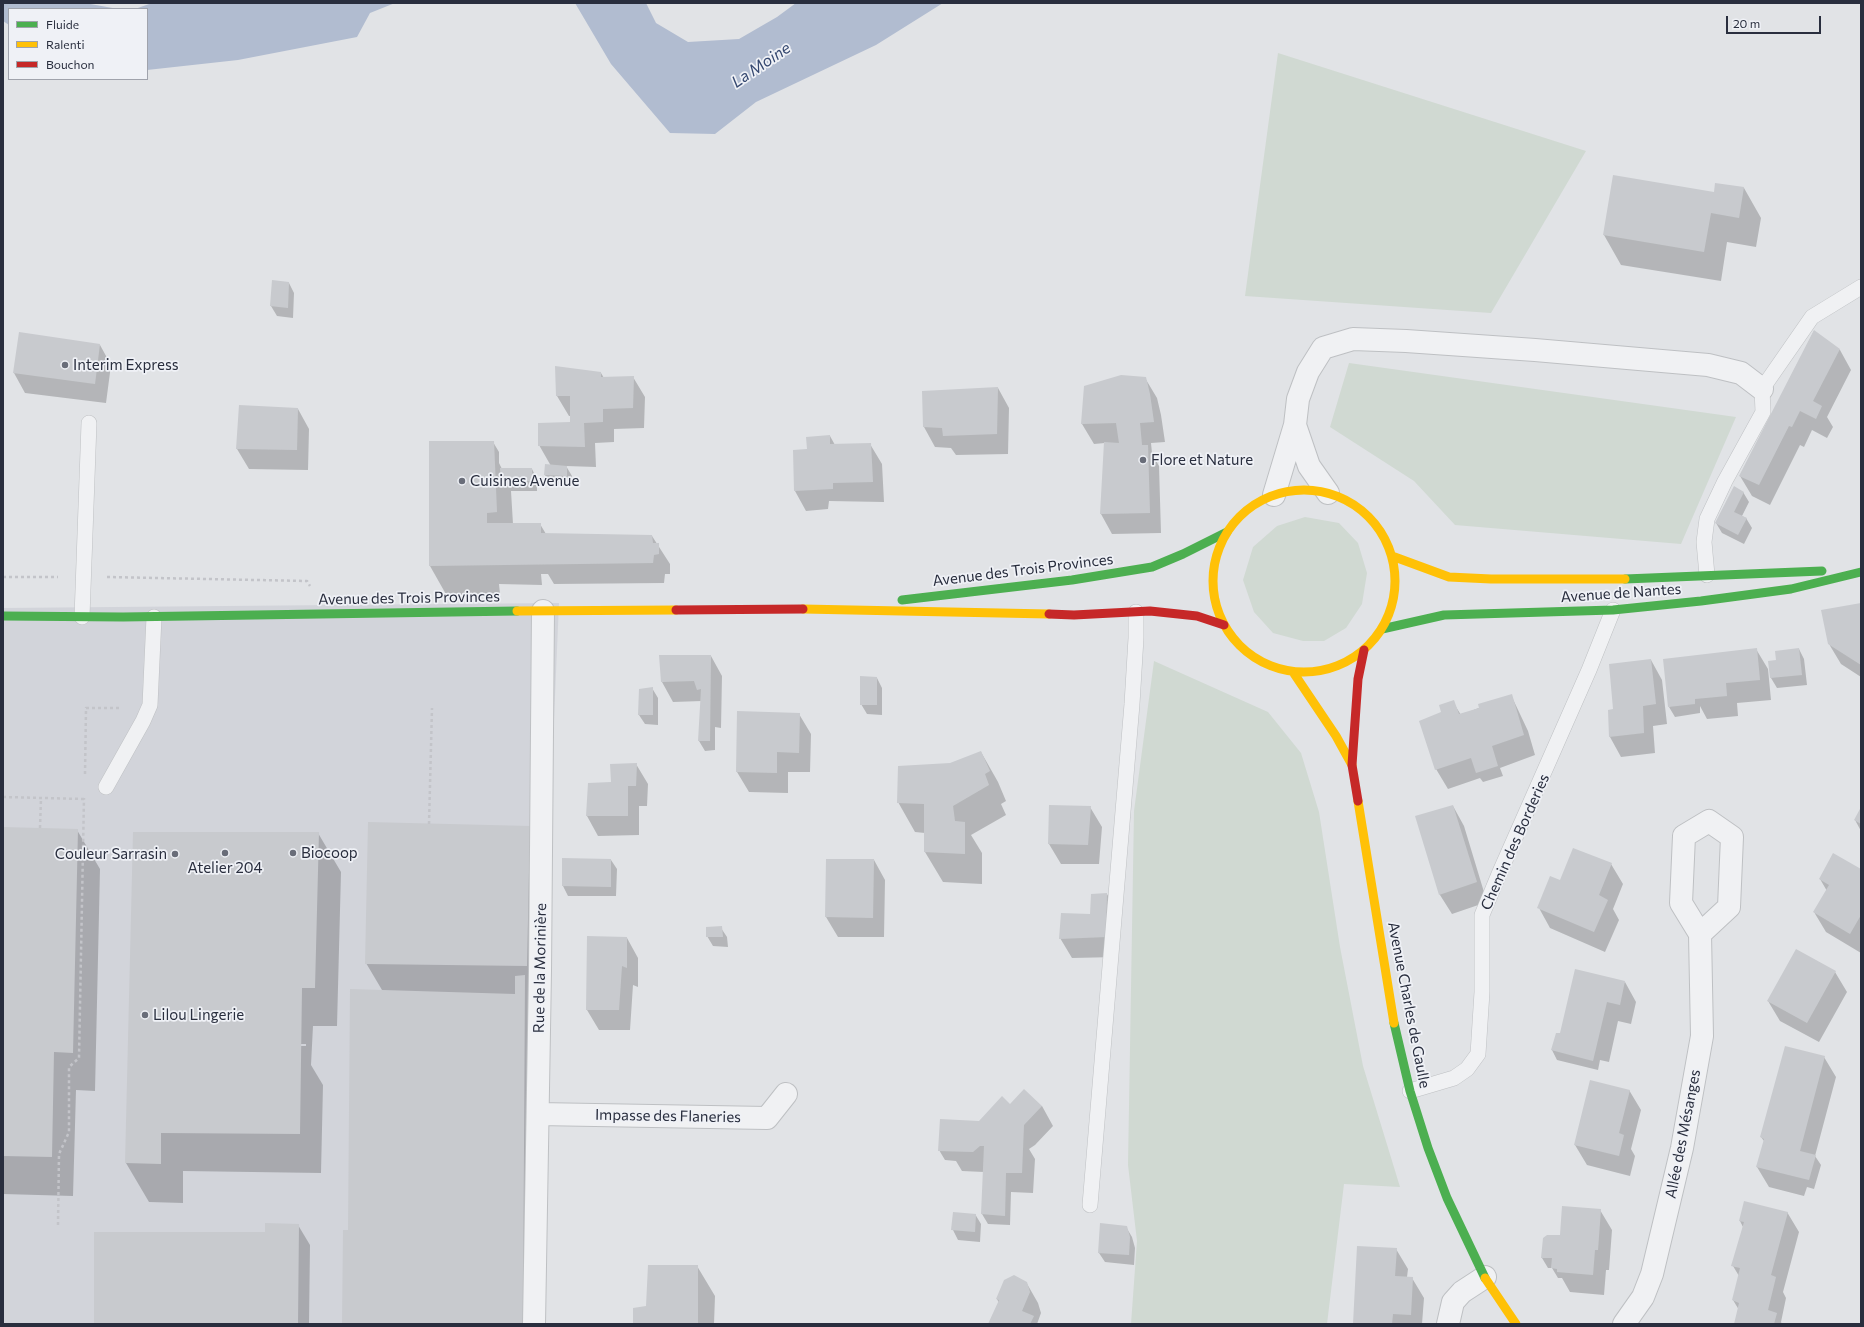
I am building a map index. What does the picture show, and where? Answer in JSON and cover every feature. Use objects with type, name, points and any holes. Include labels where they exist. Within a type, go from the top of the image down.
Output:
[{"type":"main road","points":[[1297,490],[1328,493],[1357,506],[1379,528],[1392,556],[1395,593],[1382,629],[1364,650],[1348,661],[1330,668],[1312,672],[1293,672],[1266,664],[1242,648],[1224,625],[1215,602],[1213,578],[1216,554],[1226,532],[1245,511],[1270,496],[1297,490]]},
{"type":"main road","name":"Avenue des Trois Provinces","points":[[816,609],[1072,580],[1152,567],[1183,554],[1226,532]]},
{"type":"main road","name":"Avenue de Nantes","points":[[1392,556],[1449,577],[1491,579],[1612,580],[1707,575],[1861,571]]},
{"type":"main road","name":"Avenue de Nantes","points":[[1382,629],[1444,615],[1613,610],[1791,589],[1861,571]]},
{"type":"main road","name":"Avenue des Trois Provinces","points":[[3,616],[154,617],[326,613],[816,609],[1074,615],[1150,611],[1197,616],[1224,625]]},
{"type":"main road","name":"Avenue Charles de Gaulle","points":[[1364,650],[1358,679],[1352,765],[1393,1016],[1410,1091],[1428,1148],[1447,1198],[1485,1277],[1516,1324]]},
{"type":"main road","name":"Avenue Charles de Gaulle","points":[[1293,672],[1336,736],[1352,765]]},
{"type":"street","points":[[1274,495],[1295,425],[1298,399],[1308,372],[1323,348],[1353,339],[1528,349],[1708,365],[1741,373],[1762,389]]},
{"type":"street","points":[[1295,425],[1309,466],[1328,493]]},
{"type":"street","name":"Rue de la Morinière","points":[[534,1324],[538,1114],[543,611]]},
{"type":"street","name":"Allée des Mésanges","points":[[1624,1324],[1643,1297],[1652,1274],[1682,1148],[1702,1036],[1700,934]]},
{"type":"street","name":"Impasse des Flaneries","points":[[538,1114],[767,1118],[786,1094]]},
{"type":"street","points":[[1448,1324],[1453,1302],[1462,1292],[1485,1277]]},
{"type":"lane","points":[[1707,575],[1704,542],[1707,519],[1725,481],[1763,412],[1762,389],[1812,317],[1861,287]]},
{"type":"lane","points":[[82,617],[89,423]]},
{"type":"lane","name":"Chemin des Borderies","points":[[1410,1091],[1454,1078],[1467,1069],[1478,1054],[1482,992],[1482,915],[1590,670],[1613,610]]},
{"type":"lane","points":[[1090,1205],[1131,712],[1136,638],[1136,612]]},
{"type":"lane","points":[[106,787],[143,721],[150,705],[154,617]]},
{"type":"path","points":[[3,577],[307,581],[326,613]]},
{"type":"path","points":[[84,780],[86,708],[128,708]]},
{"type":"path","points":[[429,824],[432,708]]},
{"type":"path","points":[[58,1225],[59,1154],[69,1132],[69,1067],[80,1058],[84,793]]},
{"type":"path","points":[[3,797],[84,799]]},
{"type":"path","points":[[40,828],[41,798]]},
{"type":"shaded area","points":[[1278,53],[1586,151],[1491,313],[1245,296]]},
{"type":"shaded area","points":[[1349,363],[1736,417],[1681,544],[1455,525],[1414,481],[1330,427]]},
{"type":"shaded area","points":[[1305,517],[1339,523],[1358,543],[1367,573],[1362,604],[1346,628],[1324,641],[1303,641],[1273,633],[1254,612],[1243,580],[1253,547],[1277,526]]},
{"type":"shaded area","points":[[559,603],[528,1324],[3,1324],[3,608]]},
{"type":"shaded area","points":[[1154,661],[1268,712],[1301,753],[1319,812],[1340,947],[1363,1066],[1400,1187],[1344,1184],[1327,1324],[1131,1324],[1137,1241],[1128,1165],[1134,811]]},
{"type":"water","points":[[3,3],[85,3],[112,8],[8,8],[8,24],[3,21]]},
{"type":"water","points":[[152,3],[395,3],[370,13],[357,37],[238,60],[148,70],[148,8],[138,8]]},
{"type":"water","name":"La Moine","points":[[575,3],[646,3],[656,23],[688,42],[739,39],[777,17],[796,3],[943,3],[876,45],[756,102],[715,134],[670,133],[611,64]]},
{"type":"building","points":[[1613,175],[1714,192],[1715,183],[1744,187],[1739,218],[1711,213],[1704,252],[1603,235]]},
{"type":"building","points":[[272,280],[289,282],[288,308],[270,306]]},
{"type":"building","points":[[1814,330],[1840,349],[1813,401],[1822,406],[1816,419],[1800,411],[1792,427],[1789,426],[1759,485],[1739,476]]},
{"type":"building","points":[[19,332],[100,344],[95,384],[13,373]]},
{"type":"building","points":[[555,366],[601,372],[601,377],[634,376],[633,408],[603,409],[603,422],[584,423],[585,447],[538,446],[538,423],[570,422],[570,396],[556,396]]},
{"type":"building","points":[[1121,375],[1146,377],[1150,394],[1154,422],[1140,423],[1142,445],[1148,445],[1150,513],[1100,514],[1104,442],[1119,443],[1116,423],[1081,424],[1084,386]]},
{"type":"building","points":[[998,387],[997,434],[943,436],[942,428],[923,427],[922,391]]},
{"type":"building","points":[[239,405],[298,408],[297,450],[236,449]]},
{"type":"building","points":[[830,435],[830,444],[871,443],[873,482],[833,483],[833,489],[794,491],[793,450],[807,449],[806,437]]},
{"type":"building","points":[[429,441],[494,441],[497,512],[487,513],[487,523],[541,523],[541,533],[652,535],[653,543],[659,543],[659,554],[654,555],[653,563],[429,566]]},
{"type":"building","points":[[545,464],[567,466],[567,476],[544,475]]},
{"type":"building","points":[[500,468],[532,468],[532,481],[501,481]]},
{"type":"building","points":[[1734,486],[1744,492],[1734,512],[1747,518],[1738,535],[1715,523]]},
{"type":"building","points":[[1861,603],[1861,665],[1828,644],[1821,610]]},
{"type":"building","points":[[1757,648],[1760,680],[1726,683],[1727,696],[1695,699],[1695,704],[1668,707],[1663,659]]},
{"type":"building","points":[[1799,648],[1802,675],[1770,678],[1768,661],[1776,660],[1775,651]]},
{"type":"building","points":[[659,655],[711,655],[710,741],[698,741],[701,689],[697,690],[694,681],[661,682]]},
{"type":"building","points":[[1651,659],[1656,704],[1643,706],[1644,733],[1609,737],[1608,710],[1613,709],[1609,664]]},
{"type":"building","points":[[860,676],[877,677],[877,705],[860,705]]},
{"type":"building","points":[[653,687],[653,715],[638,715],[639,689]]},
{"type":"building","points":[[1512,694],[1524,735],[1492,746],[1498,766],[1476,773],[1471,758],[1435,770],[1419,721],[1441,712],[1439,705],[1454,700],[1459,714],[1479,708],[1478,704]]},
{"type":"building","points":[[737,711],[800,713],[799,753],[777,752],[777,773],[736,772]]},
{"type":"building","points":[[981,751],[990,771],[985,774],[989,785],[953,806],[955,821],[965,822],[965,854],[924,852],[924,804],[897,803],[898,766],[950,763]]},
{"type":"building","points":[[637,763],[636,786],[628,786],[628,816],[586,816],[588,783],[611,782],[610,764]]},
{"type":"building","points":[[1049,805],[1091,806],[1088,845],[1048,844]]},
{"type":"building","points":[[1453,805],[1477,882],[1439,895],[1415,816]]},
{"type":"building","points":[[1861,807],[1861,824],[1854,820]]},
{"type":"building","points":[[368,822],[530,826],[527,966],[365,964]]},
{"type":"building","points":[[3,827],[78,829],[73,1053],[54,1052],[52,1157],[3,1156]]},
{"type":"building","points":[[133,832],[319,832],[315,988],[302,988],[300,1134],[161,1133],[161,1164],[125,1163]]},
{"type":"building","points":[[1573,848],[1612,863],[1599,895],[1608,900],[1594,932],[1537,908],[1550,876],[1560,880]]},
{"type":"building","points":[[1833,853],[1861,869],[1861,915],[1850,934],[1813,912],[1829,885],[1819,879]]},
{"type":"building","points":[[562,858],[611,859],[611,887],[562,886]]},
{"type":"building","points":[[826,859],[874,859],[873,918],[825,917]]},
{"type":"building","points":[[1107,893],[1106,937],[1059,939],[1061,913],[1090,914],[1091,894]]},
{"type":"building","points":[[722,926],[723,937],[706,937],[706,927]]},
{"type":"building","points":[[587,936],[627,937],[627,968],[622,966],[619,1010],[586,1010]]},
{"type":"building","points":[[1796,949],[1836,971],[1807,1023],[1767,1001]]},
{"type":"building","points":[[1575,969],[1625,981],[1620,1005],[1607,1002],[1593,1061],[1551,1050],[1556,1033],[1560,1033]]},
{"type":"building","points":[[525,975],[523,1324],[342,1324],[343,1230],[348,1230],[350,989],[515,994],[515,976]]},
{"type":"building","points":[[1785,1046],[1825,1056],[1800,1151],[1816,1155],[1809,1180],[1756,1167],[1764,1139],[1760,1137]]},
{"type":"building","points":[[1590,1080],[1630,1090],[1619,1133],[1624,1135],[1619,1156],[1574,1145]]},
{"type":"building","points":[[1024,1089],[1042,1106],[1024,1125],[1022,1173],[1006,1173],[1005,1216],[981,1214],[984,1146],[980,1146],[973,1152],[938,1151],[940,1119],[979,1121],[1002,1096],[1010,1104]]},
{"type":"building","points":[[1744,1201],[1788,1212],[1771,1275],[1776,1277],[1768,1310],[1777,1313],[1774,1324],[1734,1324],[1739,1303],[1732,1300],[1740,1268],[1731,1266],[1744,1222],[1739,1221]]},
{"type":"building","points":[[1562,1206],[1601,1209],[1598,1250],[1595,1250],[1593,1275],[1557,1272],[1557,1269],[1551,1268],[1552,1258],[1541,1258],[1543,1238],[1547,1235],[1560,1235]]},
{"type":"building","points":[[953,1212],[976,1214],[975,1232],[951,1230]]},
{"type":"building","points":[[265,1223],[299,1224],[298,1324],[94,1324],[94,1232],[265,1232]]},
{"type":"building","points":[[1100,1223],[1127,1226],[1130,1237],[1129,1255],[1098,1253]]},
{"type":"building","points":[[1357,1246],[1397,1248],[1395,1276],[1413,1277],[1411,1315],[1393,1314],[1392,1324],[1353,1324]]},
{"type":"building","points":[[648,1265],[698,1265],[698,1324],[633,1324],[633,1308],[646,1306]]},
{"type":"building","points":[[1014,1275],[1027,1282],[1030,1292],[1022,1311],[1034,1316],[1030,1324],[988,1324],[999,1300],[996,1299],[1004,1280]]},
{"type":"traffic: fast","points":[[902,600],[1072,580],[1152,567],[1183,554],[1227,532]]},
{"type":"traffic: fast","points":[[1625,579],[1822,571]]},
{"type":"traffic: fast","points":[[1382,629],[1444,615],[1613,610],[1701,601],[1791,589],[1861,572]]},
{"type":"traffic: fast","points":[[3,616],[123,617],[517,611]]},
{"type":"traffic: fast","points":[[1394,1023],[1410,1091],[1428,1148],[1447,1198],[1485,1278]]},
{"type":"traffic: slow","points":[[1304,490],[1322,492],[1339,497],[1362,511],[1374,523],[1388,546],[1393,563],[1395,581],[1393,599],[1388,616],[1374,639],[1362,651],[1339,665],[1322,670],[1304,672],[1286,670],[1269,665],[1246,651],[1234,639],[1220,616],[1215,599],[1213,581],[1215,563],[1220,546],[1234,523],[1246,511],[1269,497],[1286,492],[1304,490]]},
{"type":"traffic: slow","points":[[1392,556],[1449,577],[1491,579],[1625,579]]},
{"type":"traffic: slow","points":[[803,609],[1049,614]]},
{"type":"traffic: slow","points":[[517,611],[676,610]]},
{"type":"traffic: slow","points":[[1293,672],[1336,736],[1352,765]]},
{"type":"traffic: slow","points":[[1358,801],[1394,1023]]},
{"type":"traffic: slow","points":[[1485,1278],[1516,1324]]},
{"type":"traffic: jam","points":[[676,610],[803,609]]},
{"type":"traffic: jam","points":[[1049,614],[1074,615],[1150,611],[1197,616],[1224,625]]},
{"type":"traffic: jam","points":[[1358,801],[1352,765],[1358,679],[1364,650]]},
{"type":"place","name":"Interim Express","points":[[65,365]]},
{"type":"place","name":"Flore et Nature","points":[[1143,460]]},
{"type":"place","name":"Cuisines Avenue","points":[[462,481]]},
{"type":"place","name":"Atelier 204","points":[[225,853]]},
{"type":"place","name":"Biocoop","points":[[293,853]]},
{"type":"place","name":"Couleur Sarrasin","points":[[175,854]]},
{"type":"place","name":"Lilou Lingerie","points":[[145,1015]]}]
